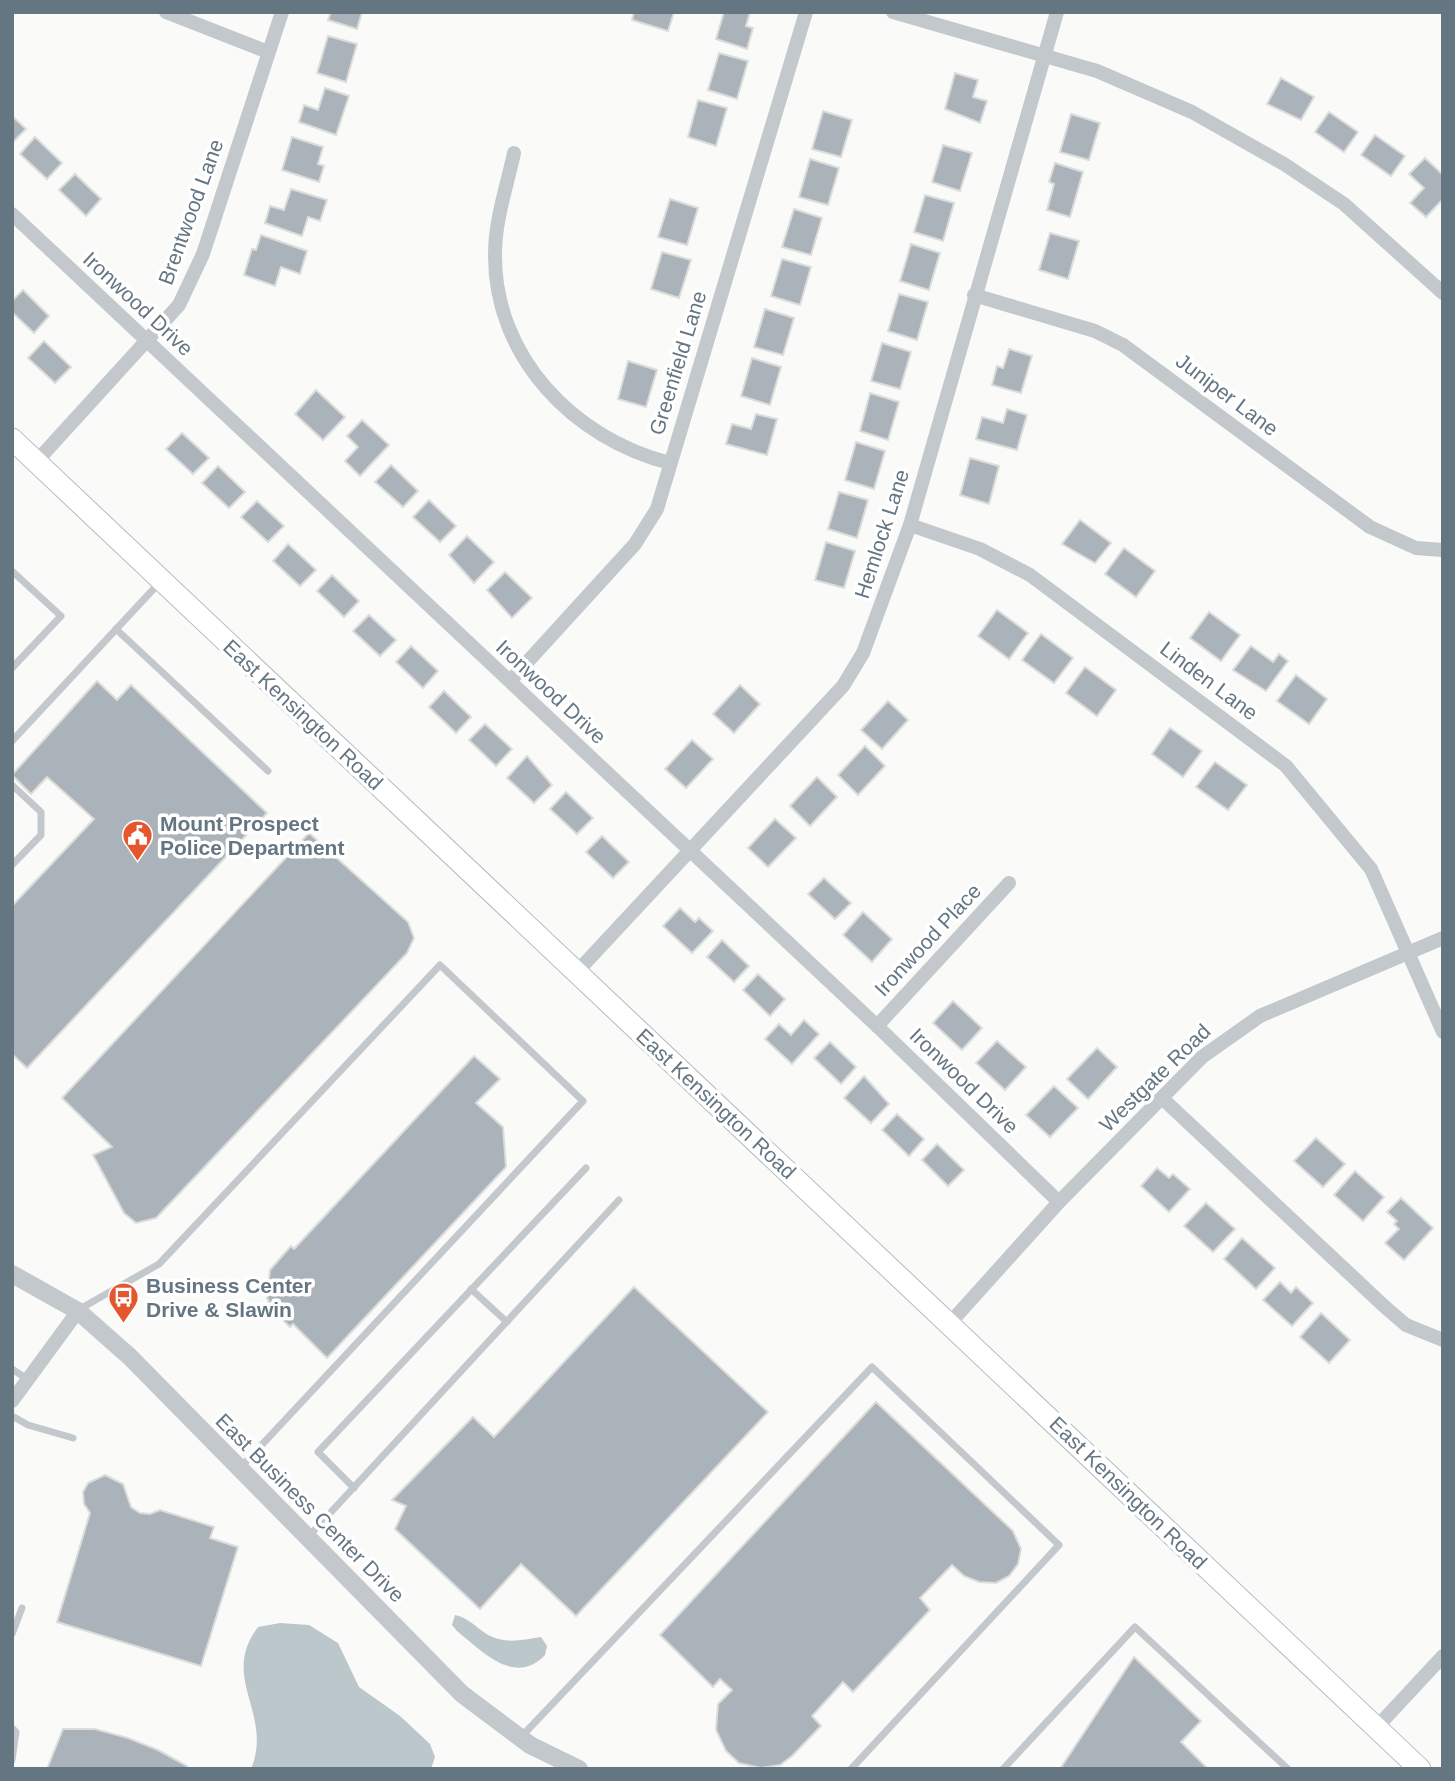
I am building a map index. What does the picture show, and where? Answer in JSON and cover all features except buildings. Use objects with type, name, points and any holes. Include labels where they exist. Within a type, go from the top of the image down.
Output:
[{"type":"main road","name":"East Kensington Road","points":[[12,439],[575,974],[1420,1769]]},
{"type":"street","points":[[166,12],[191,25],[268,52]]},
{"type":"street","name":"Brentwood Lane","points":[[36,462],[179,305],[192,280],[282,12]]},
{"type":"street","name":"Greenfield Lane","points":[[509,681],[635,544],[657,509],[806,12]]},
{"type":"street","points":[[893,12],[1097,71],[1192,112],[1284,164],[1374,229],[1443,293]]},
{"type":"street","name":"Hemlock Lane","points":[[575,974],[843,686],[854,669],[876,621],[909,525],[1057,12]]},
{"type":"street","points":[[514,153],[495,252],[501,302],[522,354],[554,400],[578,420],[621,447],[670,463]]},
{"type":"street","name":"Ironwood Drive","points":[[12,214],[877,1026],[1059,1202]]},
{"type":"street","name":"Juniper Lane","points":[[974,295],[1095,331],[1124,345],[1370,527],[1416,548],[1443,550]]},
{"type":"street","name":"Linden Lane","points":[[909,525],[980,550],[1030,575],[1286,766],[1371,869],[1443,1032]]},
{"type":"street","name":"Ironwood Place","points":[[877,1026],[1009,883]]},
{"type":"street","name":"Westgate Road","points":[[950,1324],[1059,1202],[1202,1056],[1260,1016],[1443,938]]},
{"type":"street","points":[[1163,1098],[1406,1325],[1443,1340]]},
{"type":"street","name":"East Business Center Drive","points":[[12,1274],[78,1311],[130,1357],[462,1694],[520,1738],[568,1767]]},
{"type":"street","points":[[12,1401],[78,1311]]},
{"type":"street","points":[[1376,1728],[1443,1656]]},
{"type":"lane","points":[[12,571],[61,616],[12,668]]},
{"type":"lane","points":[[12,741],[161,581]]},
{"type":"lane","points":[[116,629],[268,771]]},
{"type":"lane","points":[[12,785],[41,812],[41,835],[12,864]]},
{"type":"lane","points":[[78,1311],[159,1264],[440,965],[583,1101],[239,1468]]},
{"type":"lane","points":[[354,1488],[318,1452],[586,1168]]},
{"type":"lane","points":[[308,1538],[619,1200]]},
{"type":"lane","points":[[471,1289],[507,1322]]},
{"type":"lane","points":[[520,1738],[872,1367],[1059,1545],[851,1769]]},
{"type":"lane","points":[[12,1370],[27,1379]]},
{"type":"lane","points":[[12,1416],[28,1425],[73,1438]]},
{"type":"lane","points":[[12,1634],[22,1608]]},
{"type":"lane","points":[[1003,1769],[1135,1627],[1289,1769]]},
{"type":"lane","points":[[12,1727],[16,1732],[12,1760]]},
{"type":"shaded area","points":[[455,1615],[499,1639],[512,1641],[541,1637],[547,1646],[545,1655],[534,1664],[522,1668],[499,1662],[457,1631],[452,1625]]},
{"type":"shaded area","points":[[280,1623],[309,1625],[338,1643],[359,1687],[400,1716],[430,1744],[435,1757],[431,1769],[251,1769],[256,1749],[256,1730],[245,1680],[247,1646],[258,1627]]},
{"type":"place","name":"Mount Prospect Police Department","points":[[137,863]]},
{"type":"place","name":"Business Center Drive & Slawin","points":[[123,1325]]}]
